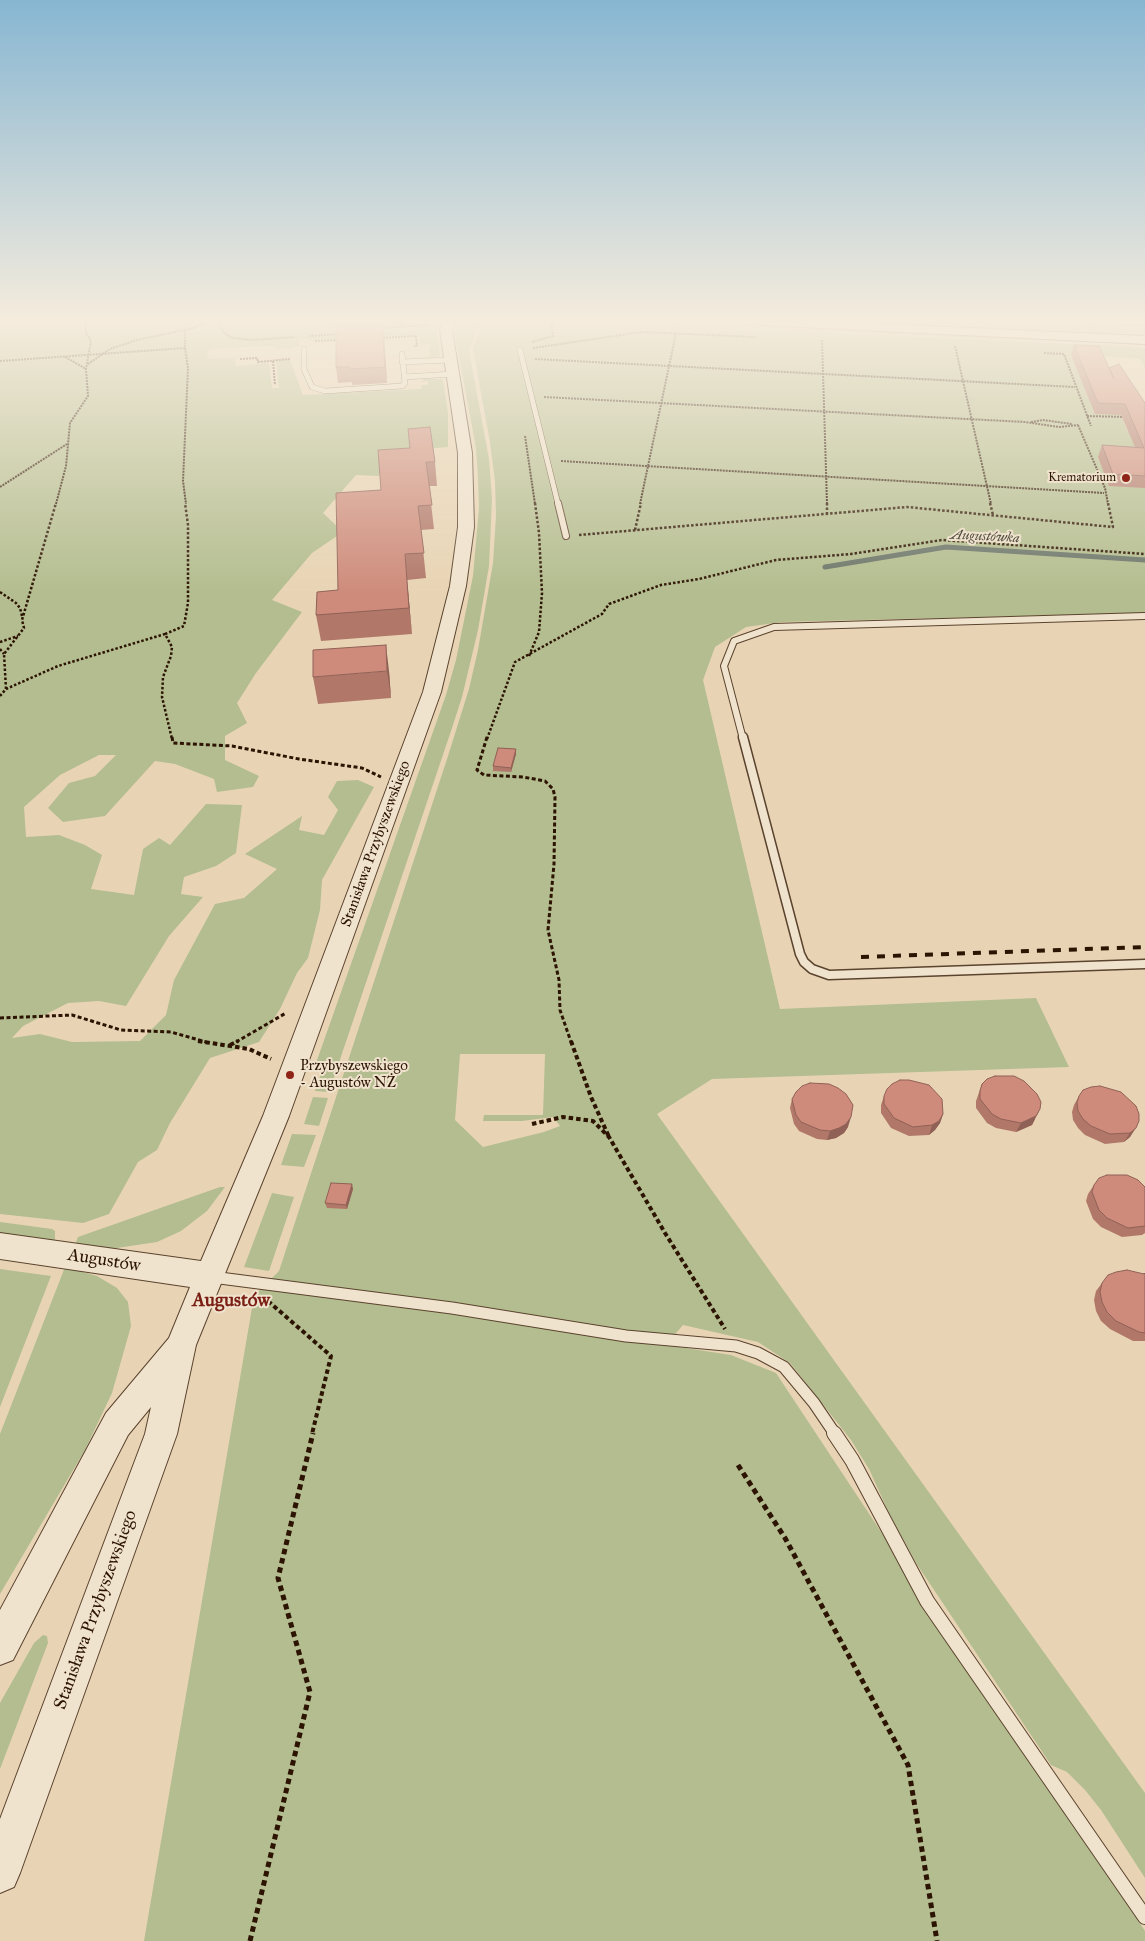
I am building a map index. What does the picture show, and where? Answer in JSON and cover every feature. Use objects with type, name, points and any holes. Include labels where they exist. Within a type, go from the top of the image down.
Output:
[{"type":"street","name":"Stanisława Przybyszewskiego","points":[[0,1872],[161,1434],[181,1345],[276,1116],[432,692],[449,627],[462,561],[466,527],[466,473],[459,413]]},
{"type":"street","name":"Augustów","points":[[0,1246],[209,1276]]},
{"type":"street","name":"Stanisława Przybyszewskiego","points":[[0,1647],[117,1424],[181,1345]]},
{"type":"lane","points":[[535,413],[566,536]]},
{"type":"lane","points":[[1145,616],[774,627],[734,641],[724,666],[800,954],[804,962],[812,969],[829,975],[1145,964]]},
{"type":"lane","points":[[209,1276],[452,1308],[626,1336],[736,1346],[758,1353],[784,1367],[814,1402],[852,1460],[927,1601],[1145,1917]]},
{"type":"path","points":[[22,620],[57,506],[66,466],[70,423],[77,413]]},
{"type":"path","points":[[0,696],[6,688],[58,666],[153,639],[184,626],[188,603],[188,525],[183,481],[186,413]]},
{"type":"path","points":[[635,530],[660,413]]},
{"type":"path","points":[[825,413],[827,514]]},
{"type":"path","points":[[837,413],[1025,422],[1060,427],[1078,425]]},
{"type":"path","points":[[969,413],[994,516]]},
{"type":"path","points":[[1086,413],[1090,426]]},
{"type":"path","points":[[1087,416],[1132,418]]},
{"type":"path","points":[[1025,422],[1043,420],[1078,425]]},
{"type":"path","points":[[566,536],[907,507],[1113,527],[1104,493],[1105,488],[1078,425]]},
{"type":"path","points":[[524,434],[539,533],[542,593],[539,632],[529,656]]},
{"type":"path","points":[[0,487],[68,443]]},
{"type":"path","points":[[548,460],[1104,493]]},
{"type":"path","points":[[0,592],[20,608],[24,628],[4,654]]},
{"type":"path","points":[[165,634],[172,647],[171,656],[163,677],[162,697],[173,743],[232,746],[299,759],[362,768],[398,785]]},
{"type":"path","points":[[0,642],[20,635]]},
{"type":"path","points":[[0,650],[4,654],[6,688]]},
{"type":"path","points":[[560,1010],[591,1098],[609,1137],[669,1240],[736,1346]]},
{"type":"path","points":[[227,1046],[286,1013]]},
{"type":"path","points":[[0,1018],[72,1015],[121,1030],[171,1032],[195,1040],[249,1050],[264,1055],[270,1060]]},
{"type":"path","points":[[532,1124],[563,1117],[593,1121],[609,1137]]},
{"type":"path","points":[[250,1941],[310,1692],[278,1578],[331,1356],[260,1294]]},
{"type":"path","points":[[738,1465],[785,1538],[908,1765],[937,1941]]},
{"type":"green space","points":[[0,413],[448,413],[448,447],[399,451],[378,476],[356,475],[323,513],[343,532],[312,553],[272,600],[302,612],[256,673],[237,703],[247,723],[225,736],[225,760],[259,776],[253,787],[217,792],[214,779],[175,764],[155,761],[105,816],[63,822],[48,808],[69,783],[95,776],[116,755],[99,755],[60,775],[24,807],[26,837],[59,835],[85,845],[102,855],[91,889],[134,895],[143,849],[159,838],[170,845],[206,804],[242,805],[236,853],[216,866],[184,877],[181,894],[203,897],[169,936],[126,1006],[99,1001],[68,1003],[23,1026],[12,1038],[40,1034],[72,1042],[140,1041],[166,1015],[174,980],[215,904],[244,898],[277,869],[245,854],[302,816],[299,830],[324,835],[338,810],[328,797],[337,781],[358,780],[374,787],[322,880],[320,910],[308,958],[297,973],[280,1009],[259,1042],[210,1058],[170,1123],[157,1150],[138,1162],[109,1214],[83,1223],[0,1214]]},
{"type":"green space","points":[[469,413],[480,413],[489,459],[492,499],[489,566],[478,630],[462,697],[329,1092],[315,1091],[324,1065],[316,1063],[446,695],[456,660],[473,576],[479,508],[476,448]]},
{"type":"green space","points":[[485,413],[1120,413],[1128,432],[1145,433],[1145,613],[782,622],[746,627],[715,647],[703,680],[780,1009],[1036,998],[1069,1067],[712,1079],[657,1114],[1145,1793],[1145,1878],[1101,1810],[1085,1790],[1067,1772],[1051,1765],[916,1563],[888,1511],[869,1469],[851,1440],[790,1363],[758,1342],[683,1325],[666,1345],[731,1355],[776,1373],[1145,1931],[1145,1941],[144,1941],[254,1296],[279,1271],[469,689],[478,650],[493,563],[496,516],[495,481]],"holes":[[[460,1054],[545,1054],[543,1115],[484,1115],[483,1121],[522,1121],[553,1117],[560,1126],[544,1132],[483,1147],[455,1120]]]},
{"type":"green space","points":[[313,1097],[328,1098],[319,1126],[304,1124]]},
{"type":"green space","points":[[292,1134],[316,1135],[304,1167],[281,1165]]},
{"type":"green space","points":[[220,1187],[225,1187],[207,1211],[181,1231],[157,1242],[110,1249],[75,1245],[78,1237]]},
{"type":"green space","points":[[272,1193],[294,1197],[269,1271],[244,1267]]},
{"type":"green space","points":[[0,1222],[52,1229],[55,1231],[55,1239],[53,1242],[0,1234]]},
{"type":"green space","points":[[65,1267],[97,1276],[117,1288],[128,1302],[131,1326],[112,1393],[85,1450],[0,1594],[0,1434]]},
{"type":"green space","points":[[0,1269],[51,1276],[0,1407]]},
{"type":"green space","points":[[43,1635],[47,1636],[48,1643],[0,1769],[0,1703],[34,1643]]},
{"type":"building","points":[[1129,413],[1145,413],[1145,476],[1113,474],[1102,445],[1144,448]]},
{"type":"building","points":[[430,427],[435,462],[426,462],[432,505],[418,506],[424,553],[405,554],[409,608],[316,615],[317,592],[338,590],[336,493],[381,490],[378,450],[410,448],[408,429]]},
{"type":"building","points":[[386,645],[387,671],[313,677],[313,650]]},
{"type":"building","points":[[498,748],[516,749],[511,768],[493,766]]},
{"type":"building","points":[[995,1076],[1014,1076],[1024,1081],[1037,1094],[1041,1102],[1036,1116],[1021,1123],[1001,1119],[992,1114],[980,1099],[980,1091],[982,1084],[987,1079]]},
{"type":"building","points":[[900,1080],[909,1080],[929,1085],[942,1099],[943,1114],[939,1121],[932,1125],[913,1127],[894,1118],[884,1104],[884,1096],[892,1084]]},
{"type":"building","points":[[810,1083],[829,1084],[846,1094],[853,1105],[851,1117],[846,1124],[830,1131],[820,1130],[801,1122],[796,1115],[792,1099],[802,1086]]},
{"type":"building","points":[[1100,1086],[1121,1092],[1136,1106],[1139,1121],[1136,1128],[1130,1133],[1110,1134],[1091,1126],[1083,1119],[1078,1111],[1077,1103],[1079,1096],[1083,1090]]},
{"type":"building","points":[[1107,1175],[1127,1175],[1138,1180],[1145,1187],[1145,1226],[1128,1228],[1107,1218],[1099,1210],[1092,1192],[1099,1178]]},
{"type":"building","points":[[331,1183],[352,1184],[346,1205],[325,1203]]},
{"type":"building","points":[[1127,1270],[1145,1273],[1145,1333],[1116,1321],[1107,1312],[1102,1302],[1100,1292],[1102,1283],[1108,1275]]},
{"type":"waterway","name":"Augustówka","points":[[825,567],[946,547],[1145,560]]},
{"type":"railway","points":[[861,957],[1145,947]]},
{"type":"place","name":"Krematorium","points":[[1126,478]]},
{"type":"place","name":"Przybyszewskiego - Augustów NŻ","points":[[290,1075]]},
{"type":"district","name":"Augustów","points":[[231,1301]]}]
